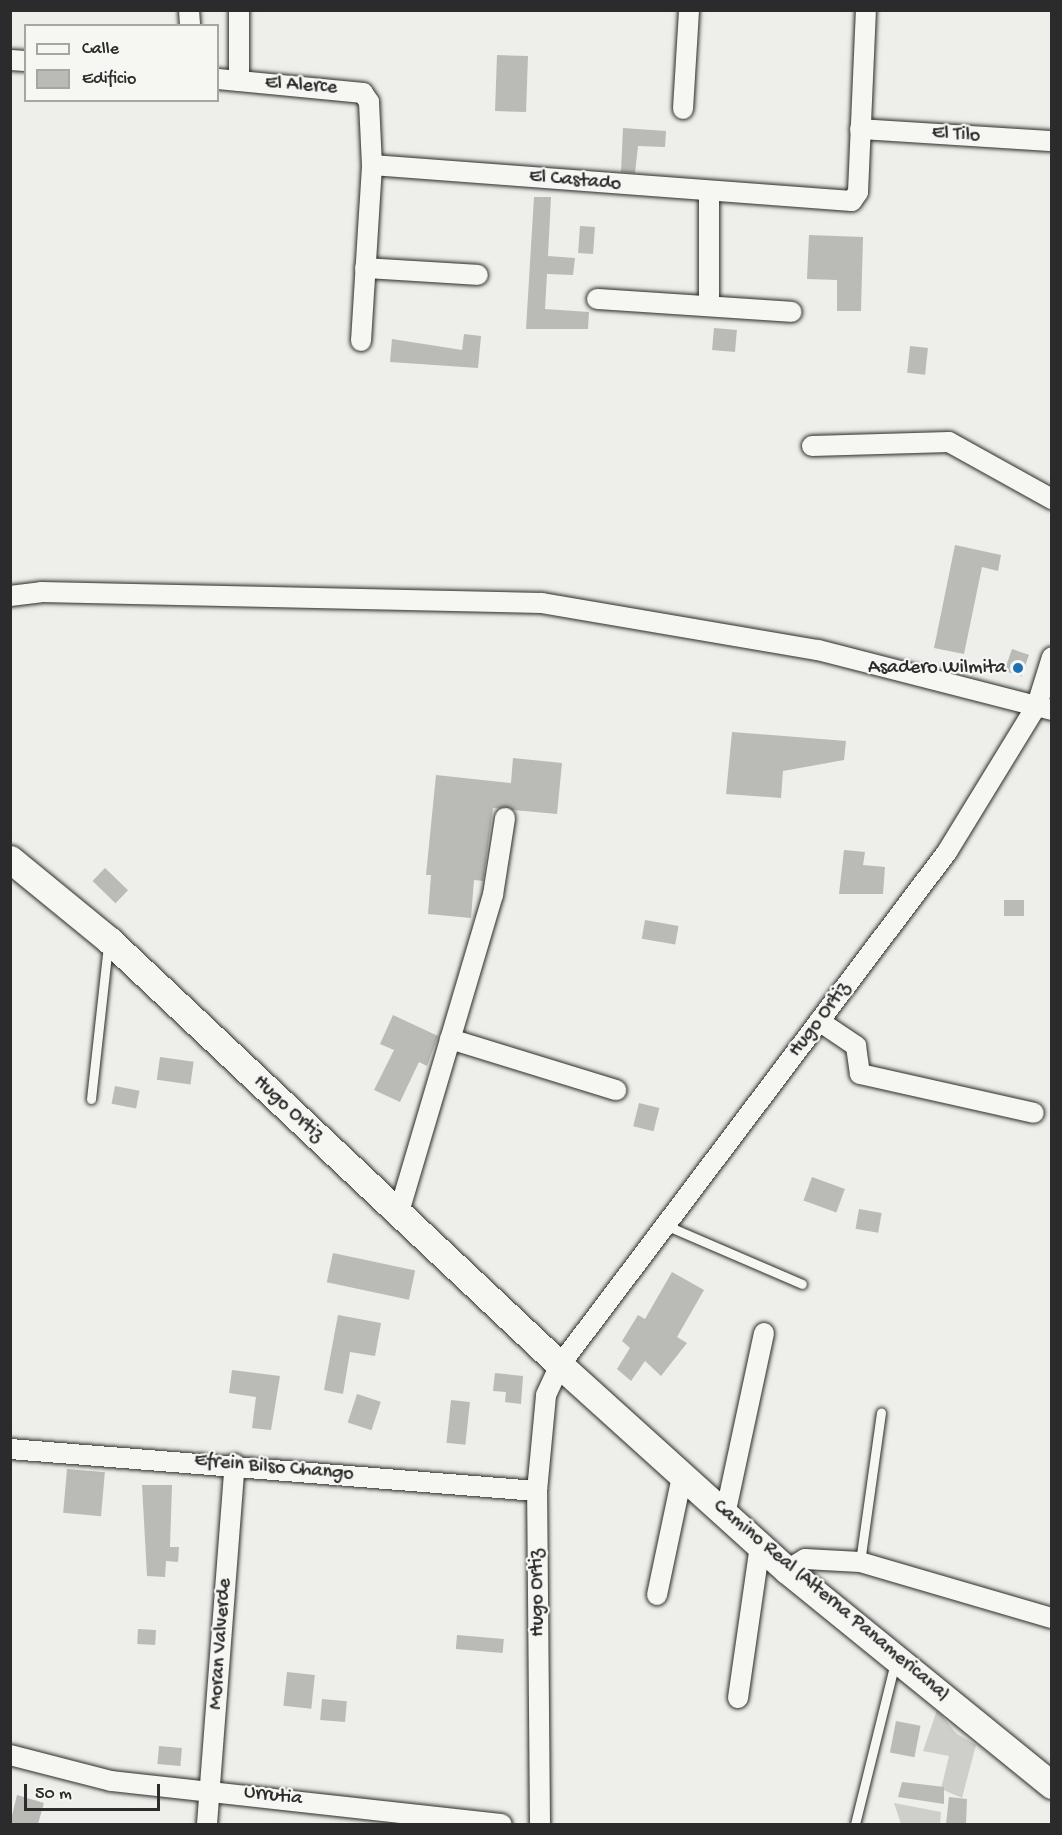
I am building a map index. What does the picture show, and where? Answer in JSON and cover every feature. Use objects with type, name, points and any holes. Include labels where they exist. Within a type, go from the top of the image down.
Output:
[{"type":"street","points":[[239,10],[239,81]]},
{"type":"street","points":[[683,109],[689,10]]},
{"type":"street","points":[[860,129],[866,10]]},
{"type":"street","name":"El Alerce","points":[[219,79],[363,93],[369,102],[372,165]]},
{"type":"street","name":"El Tilo","points":[[860,129],[1052,141]]},
{"type":"street","name":"El Castado","points":[[372,165],[852,201],[858,192],[860,129]]},
{"type":"street","points":[[361,341],[372,165]]},
{"type":"street","points":[[709,192],[709,306]]},
{"type":"street","points":[[365,268],[478,275]]},
{"type":"street","points":[[597,299],[792,312]]},
{"type":"street","points":[[812,446],[949,442],[1052,499]]},
{"type":"street","points":[[10,596],[53,592],[542,603],[818,650],[1044,707]]},
{"type":"street","name":"Hugo Ortiz","points":[[540,1824],[537,1491],[542,1410],[560,1365],[947,852],[1044,707],[1052,657]]},
{"type":"street","points":[[399,1212],[493,895],[505,818]]},
{"type":"street","name":"Hugo Ortiz","points":[[10,859],[109,940],[560,1365]]},
{"type":"street","points":[[819,1021],[856,1046],[860,1074],[1034,1113]]},
{"type":"street","points":[[450,1040],[616,1089]]},
{"type":"street","points":[[725,1515],[764,1334]]},
{"type":"street","name":"Camino Real (Alterna Panamericana)","points":[[560,1365],[787,1570],[1052,1785]]},
{"type":"street","name":"Efrein Bilso Chango","points":[[10,1449],[235,1464],[537,1491]]},
{"type":"street","name":"Moran Valverde","points":[[207,1824],[235,1464]]},
{"type":"street","points":[[657,1595],[682,1476]]},
{"type":"street","points":[[738,1698],[760,1546]]},
{"type":"street","points":[[787,1570],[805,1559],[860,1562],[1052,1618]]},
{"type":"street","name":"Urrutia","points":[[10,1755],[111,1781],[210,1788],[502,1824]]},
{"type":"lane","points":[[91,1099],[109,940]]},
{"type":"lane","points":[[665,1225],[802,1284]]},
{"type":"lane","points":[[860,1562],[881,1412]]},
{"type":"lane","points":[[855,1824],[896,1657]]},
{"type":"shaded area","points":[[937,1710],[957,1734],[976,1745],[962,1798],[941,1789],[949,1756],[923,1751]]},
{"type":"shaded area","points":[[894,1803],[941,1812],[940,1824],[901,1824]]},
{"type":"building","points":[[497,55],[528,56],[526,112],[495,111]]},
{"type":"building","points":[[623,128],[666,131],[665,147],[638,146],[635,173],[621,172]]},
{"type":"building","points":[[534,197],[551,197],[548,256],[575,258],[573,275],[547,274],[545,309],[589,312],[588,329],[526,329]]},
{"type":"building","points":[[580,226],[595,227],[593,254],[578,253]]},
{"type":"building","points":[[809,235],[863,237],[861,311],[837,311],[837,280],[807,279]]},
{"type":"building","points":[[714,328],[737,330],[735,352],[712,350]]},
{"type":"building","points":[[464,334],[481,336],[478,368],[390,362],[392,339],[462,350]]},
{"type":"building","points":[[910,346],[928,348],[925,375],[907,373]]},
{"type":"building","points":[[955,545],[1001,555],[998,571],[982,567],[964,654],[934,648]]},
{"type":"building","points":[[1012,649],[1029,655],[1022,677],[1005,671]]},
{"type":"building","points":[[732,732],[846,741],[844,760],[783,771],[781,798],[726,794]]},
{"type":"building","points":[[513,758],[562,763],[557,814],[493,808],[483,881],[474,880],[471,918],[428,914],[431,875],[426,875],[436,775],[511,783]]},
{"type":"building","points":[[844,850],[865,852],[863,865],[885,867],[883,894],[839,894]]},
{"type":"building","points":[[105,868],[128,890],[116,903],[92,881]]},
{"type":"building","points":[[1004,900],[1024,900],[1024,916],[1004,916]]},
{"type":"building","points":[[645,920],[678,926],[675,945],[642,939]]},
{"type":"building","points":[[393,1015],[438,1036],[427,1066],[419,1062],[400,1102],[374,1090],[394,1050],[380,1044]]},
{"type":"building","points":[[160,1057],[194,1062],[190,1085],[157,1080]]},
{"type":"building","points":[[115,1086],[140,1091],[136,1108],[112,1104]]},
{"type":"building","points":[[639,1103],[659,1108],[654,1131],[633,1126]]},
{"type":"building","points":[[812,1177],[845,1189],[836,1212],[803,1200]]},
{"type":"building","points":[[859,1209],[882,1213],[878,1233],[856,1229]]},
{"type":"building","points":[[333,1253],[415,1270],[409,1300],[327,1282]]},
{"type":"building","points":[[672,1272],[704,1290],[677,1337],[687,1343],[661,1376],[645,1361],[631,1381],[617,1369],[630,1348],[622,1341],[638,1315],[645,1319]]},
{"type":"building","points":[[338,1315],[381,1323],[375,1356],[350,1352],[343,1394],[324,1390]]},
{"type":"building","points":[[232,1370],[280,1376],[271,1430],[252,1428],[256,1397],[229,1393]]},
{"type":"building","points":[[495,1373],[523,1376],[521,1404],[505,1402],[506,1392],[493,1391]]},
{"type":"building","points":[[357,1394],[381,1402],[372,1430],[348,1423]]},
{"type":"building","points":[[451,1400],[470,1402],[465,1445],[447,1443]]},
{"type":"building","points":[[67,1469],[105,1472],[101,1516],[63,1513]]},
{"type":"building","points":[[142,1485],[172,1485],[170,1547],[179,1547],[178,1562],[166,1561],[165,1577],[147,1576]]},
{"type":"building","points":[[138,1629],[156,1630],[155,1645],[137,1644]]},
{"type":"building","points":[[457,1635],[504,1639],[503,1653],[456,1649]]},
{"type":"building","points":[[287,1672],[315,1675],[311,1709],[283,1706]]},
{"type":"building","points":[[322,1699],[347,1701],[345,1722],[320,1720]]},
{"type":"building","points":[[896,1721],[921,1726],[914,1757],[890,1752]]},
{"type":"building","points":[[159,1746],[182,1748],[180,1766],[157,1764]]},
{"type":"building","points":[[902,1782],[944,1787],[944,1804],[898,1797]]},
{"type":"building","points":[[17,1795],[44,1803],[38,1824],[10,1824]]},
{"type":"building","points":[[949,1797],[967,1799],[966,1824],[946,1824]]},
{"type":"place","name":"Asadero Wilmita","points":[[1018,668]]}]
